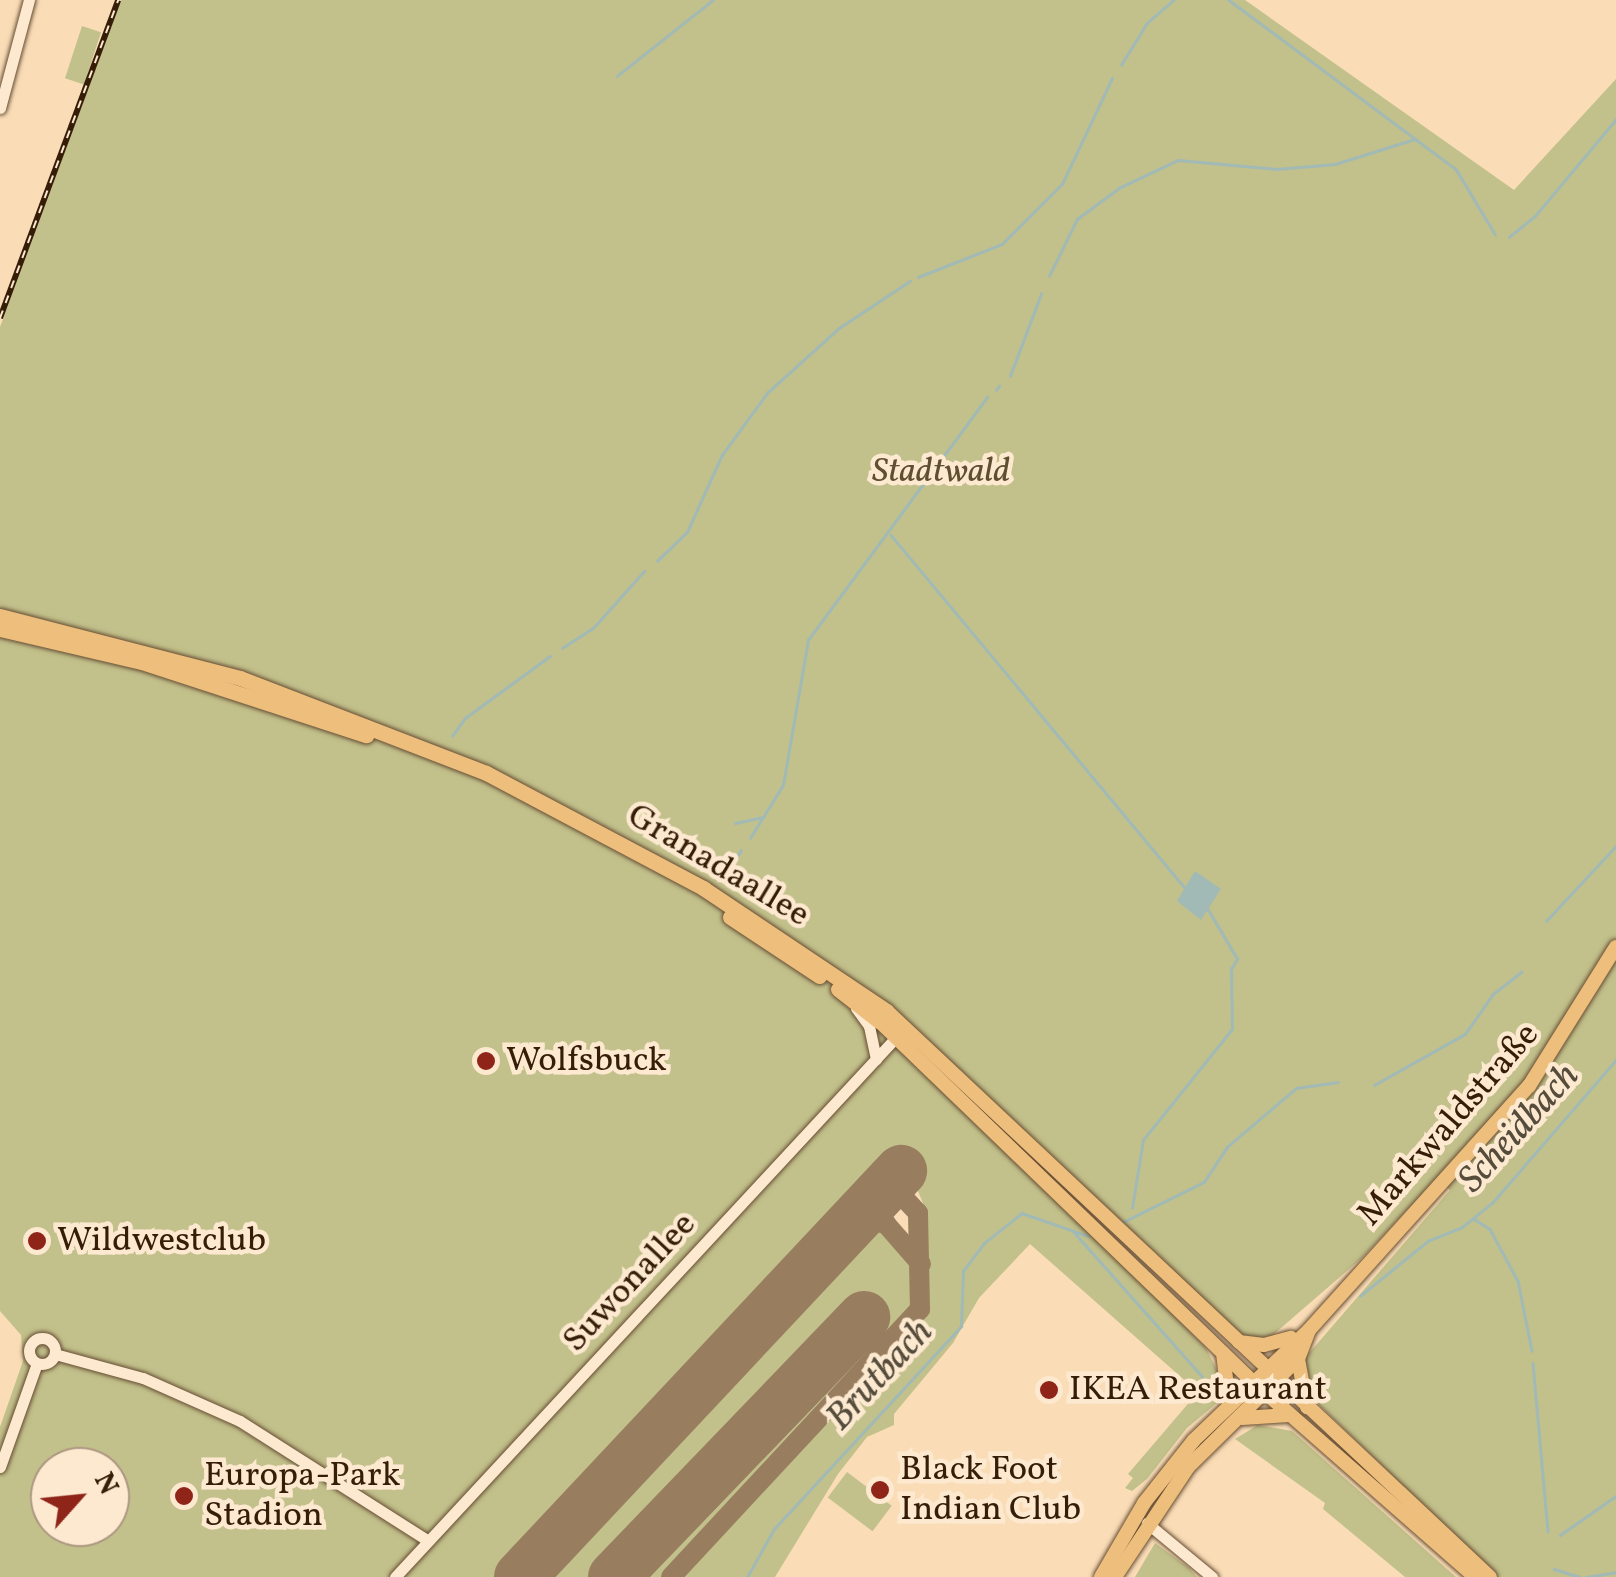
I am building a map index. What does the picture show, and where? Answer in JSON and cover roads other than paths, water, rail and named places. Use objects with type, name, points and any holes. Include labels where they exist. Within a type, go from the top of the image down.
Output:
[{"type":"highway","name":"Granadaallee","points":[[0,616],[240,678],[486,773],[703,888],[883,1016]]},
{"type":"highway","name":"Granadaallee","points":[[0,629],[234,690],[465,775],[646,866],[883,1016]]},
{"type":"main road","name":"Markwaldstraße","points":[[1142,1519],[1229,1403],[1303,1333],[1529,1086],[1616,947]]},
{"type":"main road","name":"Granadaallee","points":[[883,1016],[1490,1577]]},
{"type":"main road","name":"Granadaallee","points":[[901,1032],[915,1053],[1222,1352],[1474,1577]]},
{"type":"main road","name":"Markwaldstraße","points":[[1142,1519],[1188,1467],[1298,1359],[1303,1333]]},
{"type":"main road","points":[[1236,1341],[1264,1345],[1303,1333]]},
{"type":"main road","points":[[1222,1352],[1229,1403]]},
{"type":"main road","points":[[1298,1359],[1306,1407]]},
{"type":"main road","points":[[1235,1420],[1290,1415]]},
{"type":"main road","points":[[1100,1577],[1142,1519]]},
{"type":"main road","points":[[1114,1577],[1142,1519]]},
{"type":"street","points":[[0,108],[28,0]]},
{"type":"street","points":[[852,999],[870,1026],[876,1058],[915,1053]]},
{"type":"street","name":"Suwonallee","points":[[395,1577],[901,1032]]},
{"type":"street","points":[[37,1363],[28,1351],[35,1339],[49,1339],[55,1354]]},
{"type":"street","points":[[0,1467],[37,1363],[55,1354],[162,1385],[227,1415],[305,1457],[427,1540]]},
{"type":"street","points":[[1142,1519],[1212,1577]]},
{"type":"water","points":[[1195,871],[1221,889],[1201,920],[1177,901]]},
{"type":"waterway","points":[[617,76],[713,0]]},
{"type":"waterway","points":[[1121,65],[1147,23],[1173,0]]},
{"type":"waterway","points":[[1229,0],[1456,169],[1495,234]]},
{"type":"waterway","points":[[918,277],[1002,244],[1062,184],[1112,78]]},
{"type":"waterway","points":[[1509,237],[1535,216],[1616,119]]},
{"type":"waterway","points":[[1049,276],[1077,219],[1119,188],[1178,160],[1277,169],[1335,164],[1415,139]]},
{"type":"waterway","points":[[657,561],[687,532],[722,455],[767,393],[839,328],[910,281]]},
{"type":"waterway","points":[[1010,376],[1041,294]]},
{"type":"waterway","points":[[996,390],[999,386]]},
{"type":"waterway","points":[[750,838],[783,785],[808,640],[987,397]]},
{"type":"waterway","points":[[891,535],[1184,887]]},
{"type":"waterway","points":[[562,648],[594,627],[644,571]]},
{"type":"waterway","points":[[452,736],[465,718],[550,656]]},
{"type":"waterway","points":[[735,823],[763,817]]},
{"type":"waterway","name":"Brutbach","points":[[1546,921],[1616,846]]},
{"type":"waterway","points":[[726,873],[741,850]]},
{"type":"waterway","points":[[1132,1208],[1143,1140],[1232,1029],[1231,969],[1237,959],[1208,910]]},
{"type":"waterway","name":"Brutbach","points":[[1374,1085],[1465,1034],[1493,994],[1521,972]]},
{"type":"waterway","name":"Scheidbach","points":[[1360,1296],[1428,1241],[1461,1228],[1492,1203],[1616,1060]]},
{"type":"waterway","name":"Brutbach","points":[[1123,1222],[1204,1182],[1227,1147],[1296,1088],[1338,1082]]},
{"type":"waterway","name":"Brutbach","points":[[747,1577],[774,1529],[961,1326],[963,1271],[983,1244],[1022,1213],[1088,1236]]},
{"type":"waterway","points":[[1474,1219],[1490,1229],[1518,1281],[1532,1351]]},
{"type":"waterway","points":[[1074,1232],[1202,1376]]},
{"type":"waterway","points":[[1533,1363],[1548,1531]]},
{"type":"waterway","points":[[1560,1535],[1616,1496]]},
{"type":"waterway","points":[[1554,1569],[1580,1577]]},
{"type":"waterway","points":[[1586,1577],[1616,1572]]},
{"type":"railway","points":[[0,318],[118,0]]},
{"type":"place","name":"Wolfsbuck","points":[[486,1061]]},
{"type":"place","name":"Wildwestclub","points":[[37,1241]]},
{"type":"place","name":"IKEA Restaurant","points":[[1049,1390]]},
{"type":"place","name":"Black Foot Indian Club","points":[[880,1490]]},
{"type":"place","name":"Europa-Park Stadion","points":[[184,1496]]},
{"type":"park label","name":"Stadtwald","points":[[941,472]]}]
